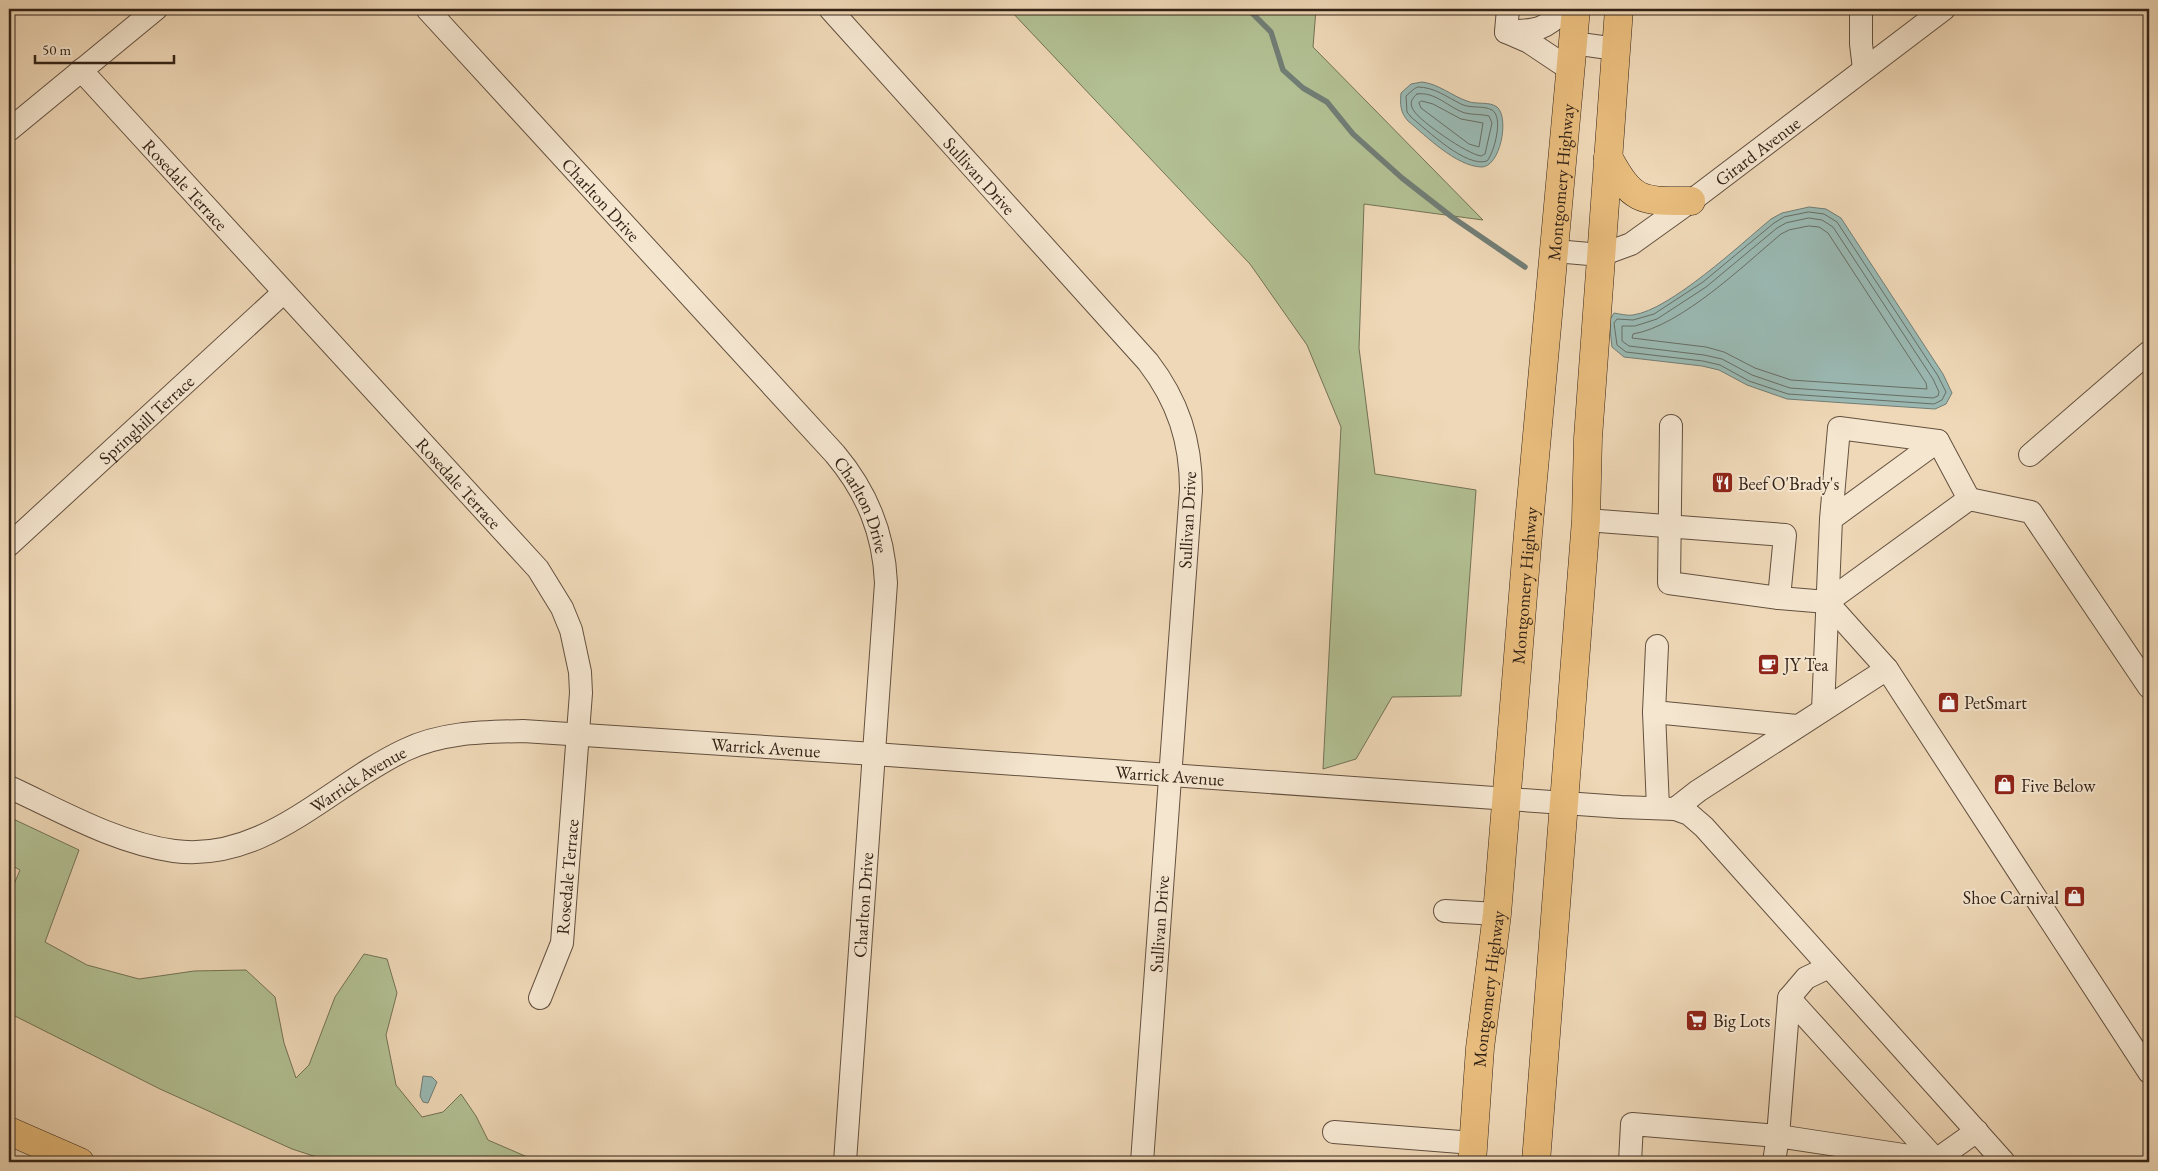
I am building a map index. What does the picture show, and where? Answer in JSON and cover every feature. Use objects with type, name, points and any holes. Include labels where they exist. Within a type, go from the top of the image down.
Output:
[{"type":"main road","name":"Montgomery Highway","points":[[1472,1153],[1480,1048],[1497,914],[1527,544],[1576,9]]},
{"type":"main road","points":[[1536,1162],[1586,520],[1588,438],[1619,9]]},
{"type":"main road","points":[[1608,157],[1621,182],[1630,191],[1643,198],[1657,201],[1691,201]]},
{"type":"main road","points":[[9,1131],[80,1162]]},
{"type":"street","points":[[9,130],[156,9]]},
{"type":"street","name":"Charlton Drive","points":[[427,9],[835,454],[850,472],[862,491],[878,529],[885,564],[886,583],[845,1162]]},
{"type":"street","name":"Sullivan Drive","points":[[830,9],[1148,362],[1169,392],[1177,408],[1188,447],[1191,490],[1142,1162]]},
{"type":"street","points":[[1506,32],[1508,9]]},
{"type":"street","points":[[1506,32],[1538,29],[1549,24],[1566,9]]},
{"type":"street","points":[[1861,9],[1861,44],[1864,69]]},
{"type":"street","name":"Girard Avenue","points":[[1555,251],[1601,255],[1631,244],[1691,201],[1944,9]]},
{"type":"street","points":[[1506,32],[1529,42],[1571,70]]},
{"type":"street","points":[[1573,43],[1616,49]]},
{"type":"street","name":"Rosedale Terrace","points":[[81,70],[538,569],[562,608],[577,651],[581,693],[562,943],[540,998]]},
{"type":"street","name":"Springhill Terrace","points":[[9,545],[284,292]]},
{"type":"street","points":[[2030,455],[2149,352]]},
{"type":"street","points":[[1671,426],[1669,583],[1779,598],[1827,602],[1969,499],[2032,512],[2149,687]]},
{"type":"street","points":[[1823,710],[1831,519],[1839,428],[1938,441]]},
{"type":"street","points":[[1938,441],[1969,499]]},
{"type":"street","points":[[1831,519],[1938,441]]},
{"type":"street","points":[[1586,520],[1785,535],[1779,598]]},
{"type":"street","points":[[1827,602],[1887,669],[2149,1072]]},
{"type":"street","points":[[1657,646],[1654,712],[1667,808]]},
{"type":"street","points":[[1667,808],[1698,791],[1887,669]]},
{"type":"street","points":[[1654,712],[1797,726]]},
{"type":"street","name":"Warrick Avenue","points":[[9,787],[109,832],[175,851],[206,851],[231,848],[289,823],[381,762],[406,749],[436,739],[471,732],[523,731],[1564,803],[1667,808]]},
{"type":"street","points":[[1667,808],[1690,814],[1704,828],[2004,1162]]},
{"type":"street","points":[[1444,911],[1497,914]]},
{"type":"street","points":[[1774,1162],[1778,1136],[1789,998],[1806,978],[1829,967]]},
{"type":"street","points":[[1789,998],[1937,1161]]},
{"type":"street","points":[[1630,1162],[1632,1124],[1778,1136],[1937,1161],[1977,1131]]},
{"type":"street","points":[[1334,1132],[1472,1153]]},
{"type":"green space","points":[[1009,9],[1316,9],[1313,47],[1483,220],[1364,204],[1359,348],[1375,474],[1476,490],[1461,696],[1392,697],[1356,759],[1323,769],[1341,427],[1307,345],[1250,264]]},
{"type":"green space","points":[[9,817],[79,850],[45,942],[87,965],[139,979],[194,971],[246,970],[275,997],[284,1043],[296,1078],[309,1065],[335,997],[364,954],[387,959],[397,993],[386,1035],[396,1085],[422,1117],[443,1112],[461,1094],[476,1116],[488,1140],[525,1156],[549,1162],[332,1162],[292,1149],[160,1089],[9,1013],[9,896],[20,870],[9,864]]},
{"type":"water","points":[[1422,82],[1434,85],[1467,101],[1490,104],[1497,107],[1503,121],[1503,131],[1498,151],[1488,165],[1481,167],[1462,162],[1432,142],[1405,118],[1401,108],[1401,93],[1411,84]]},
{"type":"water","points":[[1809,207],[1826,209],[1841,218],[1943,374],[1952,393],[1946,404],[1935,409],[1787,399],[1747,385],[1719,370],[1702,366],[1624,357],[1612,347],[1609,321],[1614,313],[1633,315],[1666,301],[1705,274],[1771,219],[1782,213]]},
{"type":"water","points":[[423,1076],[432,1077],[437,1082],[428,1103],[423,1102],[420,1096]]},
{"type":"waterway","points":[[1248,9],[1271,32],[1283,70],[1303,88],[1327,102],[1353,134],[1402,178],[1452,217],[1525,267]]},
{"type":"place","name":"Beef O'Brady's","points":[[1722,483]]},
{"type":"place","name":"JY Tea","points":[[1768,664]]},
{"type":"place","name":"PetSmart","points":[[1948,702]]},
{"type":"place","name":"Five Below","points":[[2005,785]]},
{"type":"place","name":"Shoe Carnival","points":[[2075,897]]},
{"type":"place","name":"Big Lots","points":[[1697,1020]]}]
